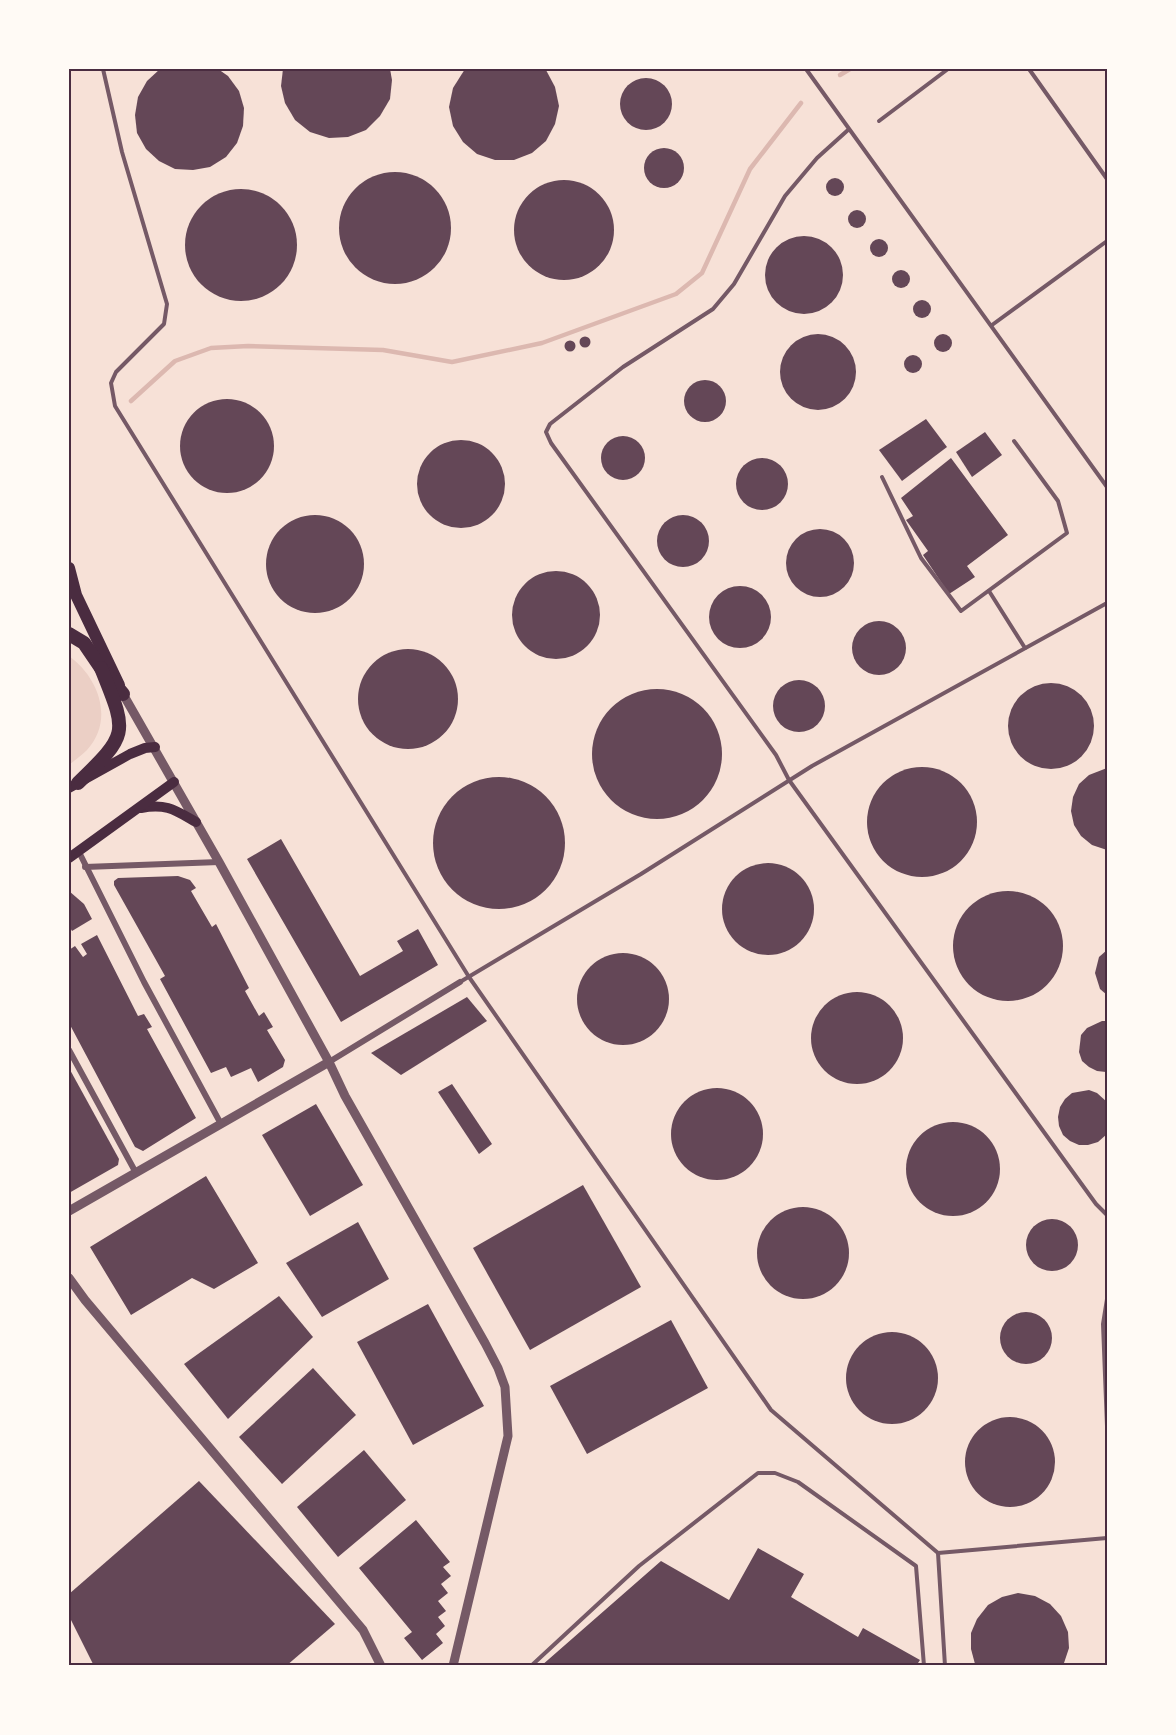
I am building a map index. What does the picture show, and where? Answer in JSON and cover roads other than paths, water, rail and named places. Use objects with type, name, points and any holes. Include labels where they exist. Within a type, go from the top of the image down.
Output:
[{"type":"highway","points":[[69,568],[76,595],[123,694]]},
{"type":"highway","points":[[69,612],[76,595]]},
{"type":"highway","points":[[69,634],[84,643],[123,694]]},
{"type":"highway","points":[[74,785],[105,758],[118,736],[120,722],[117,705],[101,668]]},
{"type":"main road","points":[[74,785],[98,774],[130,753],[155,747]]},
{"type":"main road","points":[[74,855],[174,782]]},
{"type":"main road","points":[[138,808],[158,805],[171,807],[196,822]]},
{"type":"street","points":[[123,694],[155,747],[329,1062],[345,1096],[485,1343],[505,1387],[508,1436],[453,1666]]},
{"type":"street","points":[[74,855],[85,867],[221,1124]]},
{"type":"street","points":[[85,867],[219,862]]},
{"type":"street","points":[[69,1211],[329,1062],[460,982]]},
{"type":"street","points":[[69,1050],[136,1173]]},
{"type":"street","points":[[69,1278],[85,1300],[363,1630],[381,1666]]},
{"type":"lane","points":[[103,69],[122,152],[167,304],[164,324],[116,372],[111,383],[115,406],[469,977],[771,1410],[938,1553],[1107,1538]]},
{"type":"lane","points":[[806,69],[1107,487]]},
{"type":"lane","points":[[879,121],[948,69]]},
{"type":"lane","points":[[1029,69],[1107,179]]},
{"type":"lane","points":[[848,130],[817,158],[785,196],[734,284],[713,309],[623,366],[550,424],[546,432],[551,443],[776,755],[789,780],[1096,1204],[1107,1215]]},
{"type":"lane","points":[[992,325],[1107,241]]},
{"type":"lane","points":[[882,477],[921,558],[961,611],[1067,533],[1058,501],[1014,441]]},
{"type":"lane","points":[[989,591],[1025,648]]},
{"type":"lane","points":[[460,982],[641,874],[789,780],[1107,603]]},
{"type":"lane","points":[[1107,1299],[1103,1324],[1107,1426]]},
{"type":"lane","points":[[531,1666],[639,1566],[758,1473],[776,1473],[798,1482],[916,1566],[924,1666]]},
{"type":"lane","points":[[938,1553],[945,1666]]},
{"type":"waterway","points":[[840,75],[850,69]]},
{"type":"waterway","points":[[131,401],[175,361],[211,348],[248,346],[383,350],[452,362],[542,343],[676,294],[702,273],[750,169],[801,103]]}]
